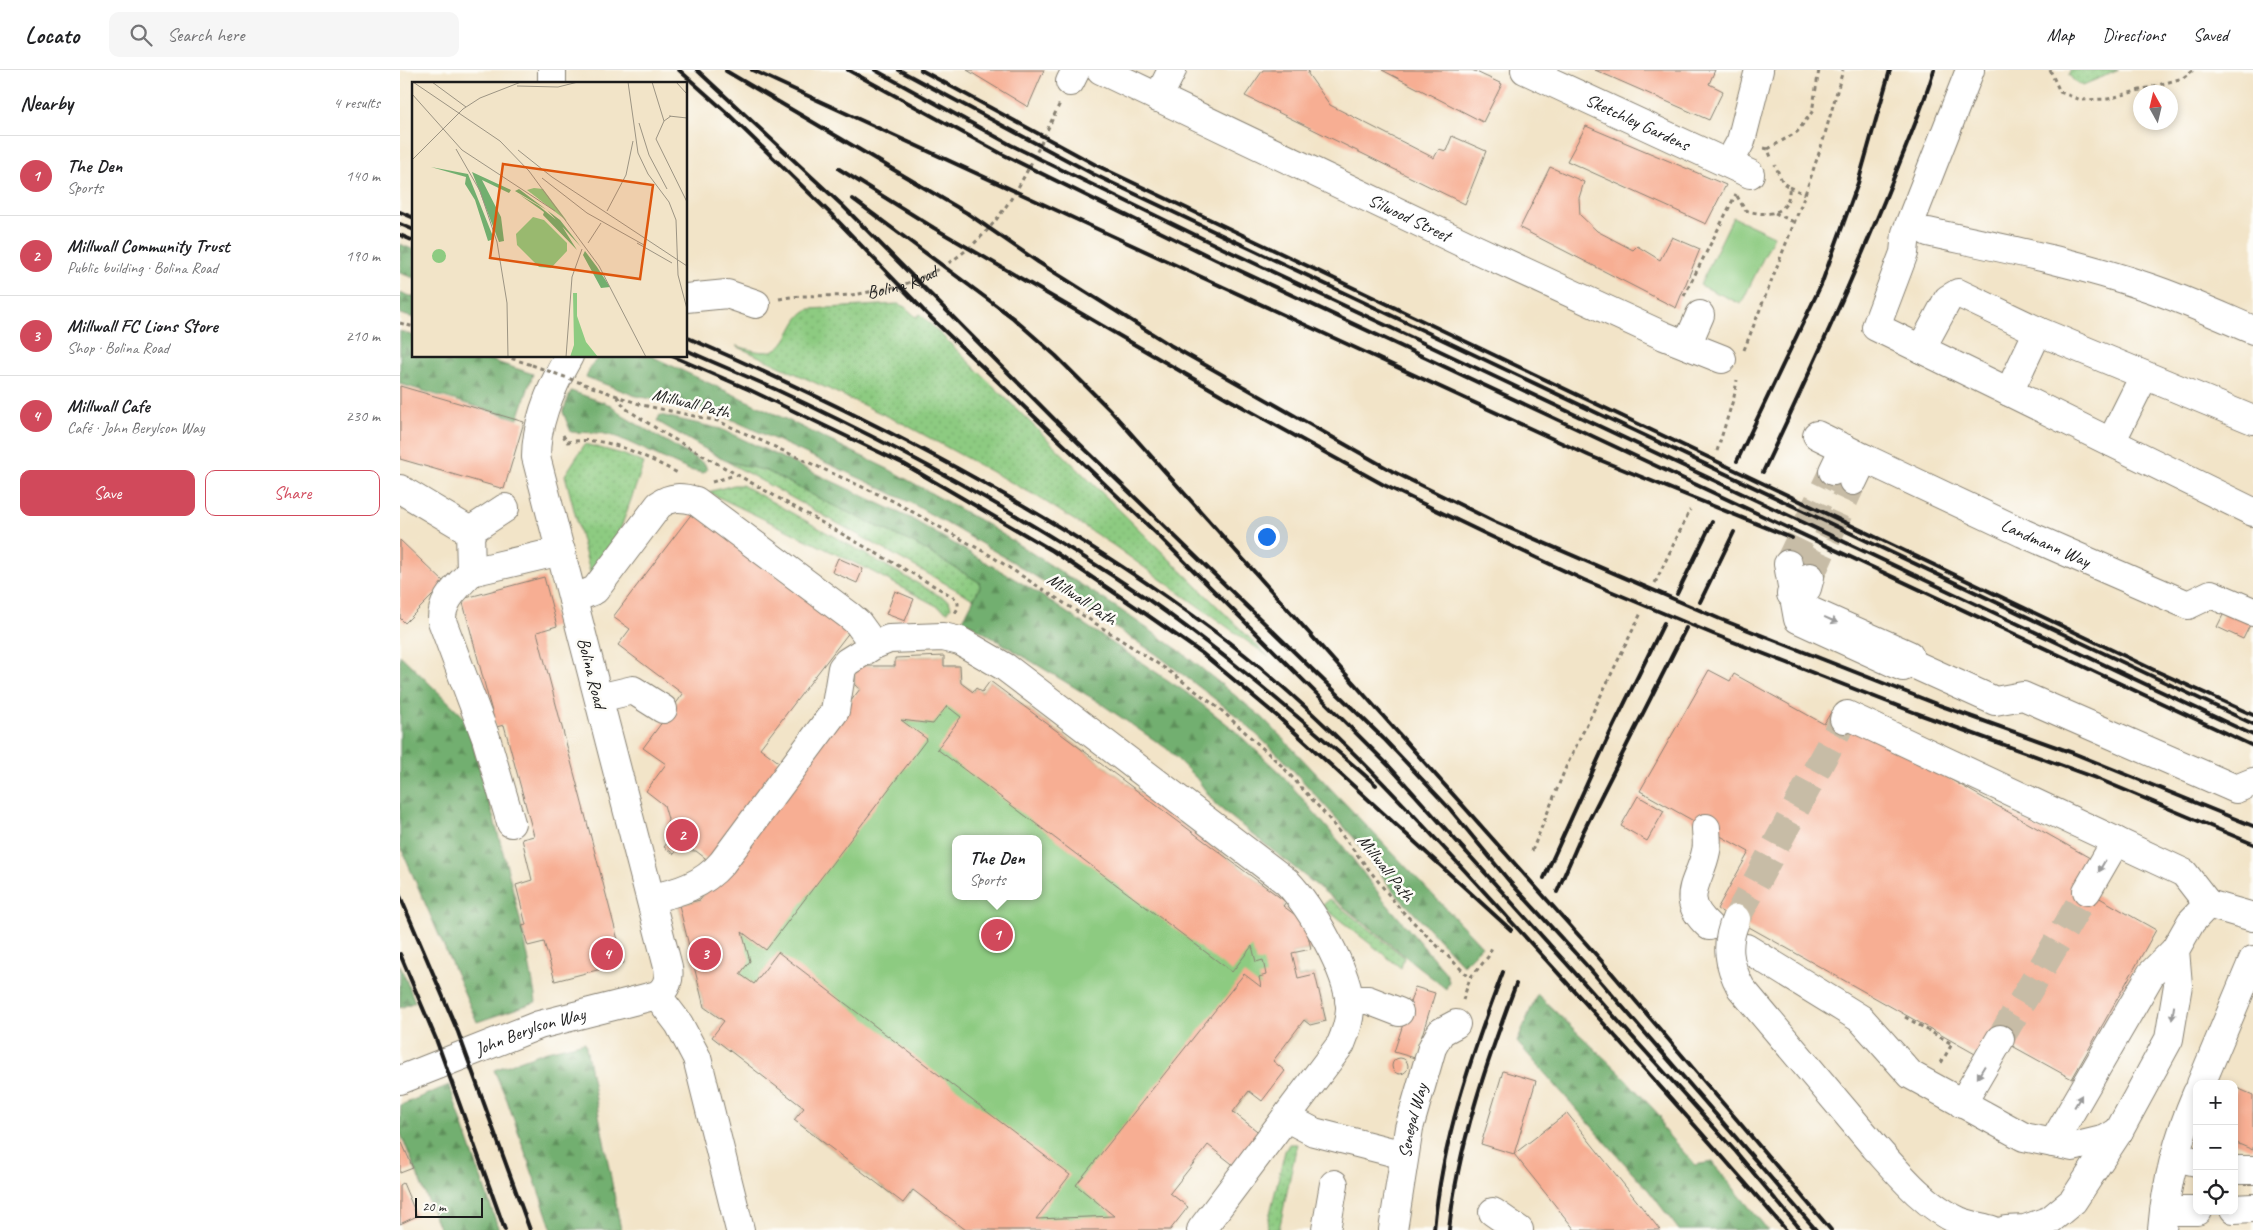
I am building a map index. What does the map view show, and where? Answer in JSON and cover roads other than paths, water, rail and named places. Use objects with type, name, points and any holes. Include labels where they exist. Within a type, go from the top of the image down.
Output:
[{"type":"street","name":"Silwood Street","points":[[1101,70],[1471,247],[1687,345],[1733,363]]},
{"type":"street","points":[[1158,98],[1172,70]]},
{"type":"street","name":"Sketchley Gardens","points":[[1525,70],[1741,169],[1741,141],[1759,70]]},
{"type":"street","points":[[1970,70],[1906,233],[1904,253],[1876,327],[2253,512]]},
{"type":"street","points":[[1928,232],[2026,253],[2149,287],[2144,303],[2228,339],[2251,329]]},
{"type":"street","points":[[1921,349],[1948,300],[1958,293],[2038,331],[2253,420]]},
{"type":"street","points":[[688,298],[727,294],[756,304]]},
{"type":"street","points":[[1687,345],[1691,308]]},
{"type":"street","points":[[2009,392],[2038,331]]},
{"type":"street","name":"Bolina Road","points":[[568,358],[546,404],[536,442],[538,470],[574,599],[669,973],[668,983],[659,993]]},
{"type":"street","points":[[2111,442],[2144,376]]},
{"type":"street","name":"Landmann Way","points":[[1817,435],[1849,464],[2023,533],[2188,605],[2211,594],[2253,612]]},
{"type":"street","points":[[400,489],[470,531]]},
{"type":"street","points":[[574,599],[595,590],[659,505],[672,498],[688,498],[696,501],[850,616],[862,627],[874,645]]},
{"type":"street","points":[[470,531],[505,508]]},
{"type":"street","points":[[470,531],[471,572]]},
{"type":"street","points":[[511,823],[486,738],[442,621],[443,606],[471,572],[561,551]]},
{"type":"street","points":[[1796,578],[1808,610],[1909,655],[1912,663],[1995,701],[2023,696],[2236,789],[2253,782]]},
{"type":"street","points":[[651,898],[685,890],[711,874],[722,863],[835,711],[842,668],[847,662],[874,645],[889,639],[943,637],[960,641],[1005,668],[1287,882],[1304,902],[1320,926],[1344,982],[1349,1000],[1349,1019],[1341,1044],[1202,1230]]},
{"type":"street","points":[[599,698],[634,690],[663,709]]},
{"type":"street","points":[[1844,719],[1847,715],[2184,873],[2208,904],[2253,917]]},
{"type":"street","points":[[1706,828],[1706,851],[1695,881],[1692,899],[1698,914],[1709,926]]},
{"type":"street","points":[[2087,891],[2116,841]]},
{"type":"street","points":[[2063,1145],[2175,957],[2191,922],[2208,904]]},
{"type":"street","points":[[1736,919],[1728,944],[1729,959],[1741,988],[1874,1147],[1914,1190],[1933,1206],[1959,1221],[1992,1230]]},
{"type":"street","points":[[1746,948],[1861,1019],[1911,1075],[2024,1137],[2063,1145],[2106,1139],[2119,1131]]},
{"type":"street","points":[[2006,1230],[2025,1229],[2050,1220],[2073,1201],[2119,1131],[2169,1039],[2178,985],[2175,957]]},
{"type":"street","points":[[2203,1080],[2253,960]]},
{"type":"street","points":[[659,993],[679,1024],[697,1058],[740,1230]]},
{"type":"street","name":"John Berylson Way","points":[[400,1080],[539,1025],[659,993]]},
{"type":"street","points":[[1349,1000],[1368,1000],[1399,1012]]},
{"type":"street","name":"Senegal Way","points":[[1393,1230],[1404,1155],[1416,1099],[1432,1048],[1441,1032],[1456,1024]]},
{"type":"street","points":[[1962,1104],[2000,1039]]},
{"type":"street","points":[[2163,1221],[2186,1160],[2193,1117]]},
{"type":"street","points":[[1287,1118],[1314,1132],[1404,1155]]},
{"type":"street","points":[[2238,1170],[2253,1170]]},
{"type":"street","points":[[1326,1230],[1334,1184]]},
{"type":"street","points":[[2238,1209],[2253,1208]]},
{"type":"street","points":[[1493,1212],[1519,1230]]},
{"type":"street","points":[[2163,1221],[2193,1212]]},
{"type":"tunnel","points":[[1788,564],[1833,471]]},
{"type":"tunnel","points":[[1810,577],[1853,481]]},
{"type":"tunnel","points":[[1736,919],[1844,719]]},
{"type":"tunnel","points":[[2000,1039],[2087,891]]},
{"type":"railway","points":[[679,70],[725,111],[833,216],[927,314],[1157,534],[1389,766],[1736,1152],[1801,1230]]},
{"type":"railway","points":[[697,70],[843,206],[1054,419],[1384,739],[1449,808],[1510,882],[1588,967],[1816,1230]]},
{"type":"railway","points":[[752,70],[1590,456],[1792,538]]},
{"type":"railway","points":[[848,70],[1002,154],[1215,259],[2253,746]]},
{"type":"railway","points":[[875,70],[1011,145],[1220,247],[2253,735]]},
{"type":"railway","points":[[899,70],[1093,174],[2253,724]]},
{"type":"railway","points":[[921,70],[1096,165],[2154,670],[2253,715]]},
{"type":"railway","points":[[1737,461],[1821,285],[1858,183],[1890,70]]},
{"type":"railway","points":[[1763,472],[1863,252],[1915,124],[1934,70]]},
{"type":"railway","points":[[726,71],[967,213],[1038,262],[1170,345],[1392,471],[1493,521],[1720,619],[1939,705],[2073,753],[2253,826]]},
{"type":"railway","points":[[839,169],[934,228],[1230,400],[1384,485],[1488,535],[1584,580],[1713,634],[1916,713],[2096,778],[2253,844]]},
{"type":"railway","points":[[853,199],[1013,318],[1056,356],[1110,410],[1599,958],[1831,1230]]},
{"type":"railway","points":[[400,212],[412,217]]},
{"type":"railway","points":[[400,224],[412,229]]},
{"type":"railway","points":[[400,235],[412,240]]},
{"type":"railway","points":[[688,338],[823,400],[959,469],[1025,506],[1153,587],[1214,631],[1254,663],[1331,731],[1404,804],[1613,1034],[1786,1230]]},
{"type":"railway","points":[[688,351],[777,390],[919,461],[1012,513],[1102,569],[1176,619],[1206,642],[1293,712],[1376,785]]},
{"type":"railway","points":[[677,358],[750,390],[904,464],[1053,551],[1143,612],[1203,654],[1277,716],[1511,930]]},
{"type":"railway","points":[[1677,594],[1712,522]]},
{"type":"railway","points":[[1700,602],[1734,532]]},
{"type":"railway","points":[[1544,878],[1611,731],[1664,623]]},
{"type":"railway","points":[[1557,892],[1583,832],[1686,628]]},
{"type":"railway","points":[[400,896],[458,1032],[530,1230]]},
{"type":"railway","points":[[400,954],[436,1039],[505,1230]]},
{"type":"railway","points":[[1434,1230],[1438,1197],[1451,1131],[1469,1067],[1503,972]]},
{"type":"railway","points":[[1449,1230],[1453,1198],[1466,1136],[1494,1044],[1516,984]]},
{"type":"place","name":"Millwall Community Trust","points":[[682,835]]},
{"type":"place","name":"The Den","points":[[997,935]]},
{"type":"place","name":"Millwall Cafe","points":[[607,954]]},
{"type":"place","name":"Millwall FC Lions Store","points":[[705,954]]}]
